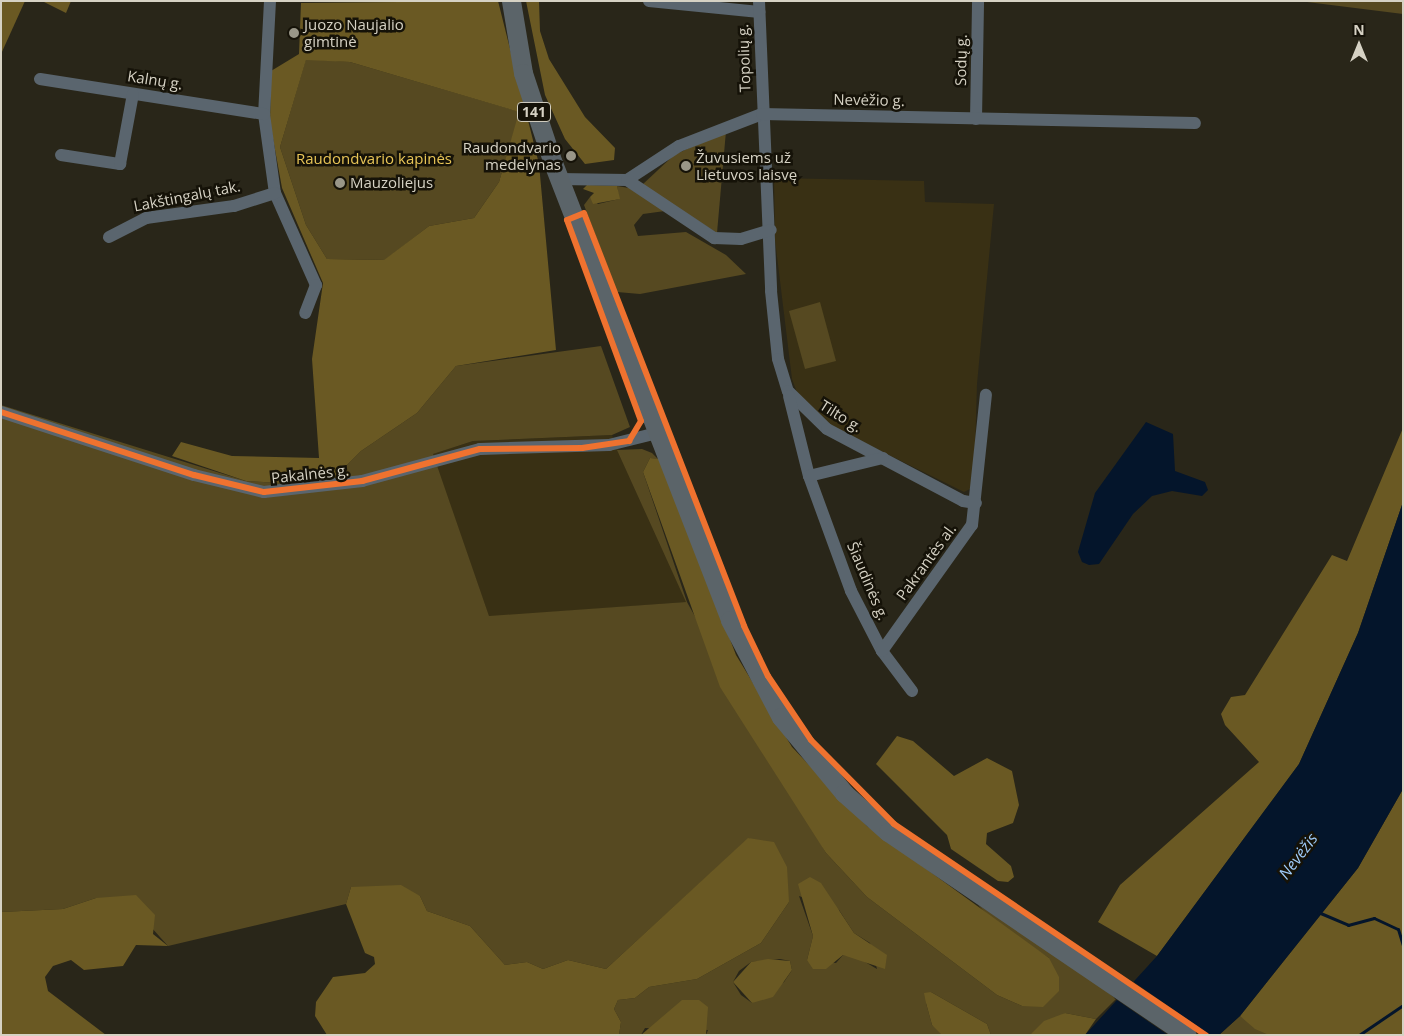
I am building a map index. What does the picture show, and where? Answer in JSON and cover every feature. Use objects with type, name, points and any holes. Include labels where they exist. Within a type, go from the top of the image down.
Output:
[{"type":"main road","name":"141","points":[[510,1],[522,73],[559,179],[657,432],[744,652],[799,742],[844,793],[888,832],[1187,1035]]},
{"type":"street","points":[[270,1],[264,114],[275,193],[316,285],[305,312]]},
{"type":"street","points":[[648,1],[759,7]]},
{"type":"street","name":"Sodų g.","points":[[976,118],[978,1]]},
{"type":"street","name":"Topolių g.","points":[[759,7],[762,114]]},
{"type":"street","name":"Kalnų g.","points":[[40,79],[264,114]]},
{"type":"street","points":[[61,155],[120,164],[133,94]]},
{"type":"street","name":"Nevėžio g.","points":[[627,180],[679,146],[762,114],[1196,123]]},
{"type":"street","name":"Tilto g.","points":[[762,114],[778,359],[788,391],[826,429],[963,501],[976,503]]},
{"type":"street","points":[[559,179],[627,180],[714,238],[741,239],[771,230]]},
{"type":"street","name":"Lakštingalų tak.","points":[[108,237],[146,218],[234,206],[275,193]]},
{"type":"street","name":"Šiaudinės g.","points":[[788,391],[809,476],[851,591],[882,651],[912,691]]},
{"type":"street","name":"Pakrantės al.","points":[[882,651],[972,525],[976,503],[986,395]]},
{"type":"street","name":"Pakalnės g.","points":[[1,412],[194,475],[264,492],[362,481],[480,449],[609,446],[657,432]]},
{"type":"street","points":[[809,476],[883,458]]},
{"type":"shaded area","points":[[1,1],[25,1],[1,54]]},
{"type":"shaded area","points":[[42,1],[71,1],[66,13]]},
{"type":"shaded area","points":[[498,1],[539,164],[556,350],[456,366],[417,413],[361,451],[337,475],[282,483],[246,481],[172,456],[181,442],[232,456],[319,458],[312,359],[323,283],[282,188],[270,122],[271,71],[299,54],[301,3]],"holes":[[[306,60],[350,62],[519,112],[499,182],[474,218],[429,226],[384,260],[327,259],[306,225],[280,147]]]},
{"type":"shaded area","points":[[526,1],[539,1],[540,31],[549,59],[585,117],[615,148],[614,160],[585,164],[565,139],[545,95]]},
{"type":"shaded area","points":[[774,178],[924,181],[925,202],[994,204],[977,384],[974,487],[964,492],[828,425],[798,395],[792,379],[775,240]]},
{"type":"shaded area","points":[[587,185],[617,186],[620,199],[593,204],[590,197],[594,193],[583,189]]},
{"type":"shaded area","points":[[1403,428],[1403,502],[1358,633],[1299,764],[1157,956],[1098,922],[1120,885],[1259,762],[1225,725],[1221,714],[1231,697],[1245,695],[1332,555],[1347,561]]},
{"type":"shaded area","points":[[612,435],[687,602],[489,617],[432,454],[473,441]]},
{"type":"shaded area","points":[[650,458],[661,459],[736,655],[792,747],[867,826],[1049,958],[1059,977],[1059,991],[1043,1007],[1022,1006],[997,995],[867,897],[826,853],[720,687],[643,472]]},
{"type":"shaded area","points":[[897,736],[913,741],[954,776],[987,758],[1012,771],[1019,805],[1013,823],[987,833],[986,844],[1011,866],[1014,877],[1008,882],[998,881],[951,849],[947,835],[876,764]]},
{"type":"shaded area","points":[[1403,789],[1403,1035],[1269,1035],[1255,1029],[1240,1016],[1358,868]]},
{"type":"shaded area","points":[[748,838],[774,842],[787,867],[789,902],[761,943],[697,979],[649,987],[635,998],[618,1000],[614,1009],[621,1022],[619,1035],[327,1035],[315,1016],[316,1002],[333,977],[365,973],[375,964],[374,957],[365,953],[346,904],[351,887],[401,885],[420,896],[427,911],[470,926],[505,965],[527,962],[543,969],[568,960],[606,969]]},
{"type":"shaded area","points":[[810,877],[821,883],[854,933],[887,955],[885,969],[843,955],[826,969],[813,969],[807,960],[813,936],[798,884]]},
{"type":"shaded area","points":[[136,895],[155,915],[153,934],[168,946],[136,945],[123,966],[84,970],[71,960],[53,966],[45,977],[48,991],[106,1035],[1,1035],[1,912],[63,909],[96,898]]},
{"type":"shaded area","points":[[768,959],[790,961],[792,970],[773,997],[752,1003],[733,982],[751,962]]},
{"type":"shaded area","points":[[931,992],[987,1024],[991,1035],[941,1034],[932,1025],[926,1003],[924,993]]},
{"type":"shaded area","points":[[682,1000],[699,1000],[708,1007],[706,1035],[641,1035]]},
{"type":"shaded area","points":[[1065,1013],[1096,1019],[1085,1035],[1030,1035],[1044,1021]]},
{"type":"green space","points":[[1299,1],[1403,1],[1403,14]]},
{"type":"green space","name":"Raudondvario kapinės","points":[[306,59],[350,62],[520,112],[499,182],[474,218],[429,226],[385,260],[327,259],[306,225],[280,147]]},
{"type":"green space","points":[[726,131],[717,233],[642,185],[674,155]]},
{"type":"green space","points":[[617,186],[629,188],[665,211],[643,214],[634,225],[638,236],[686,232],[726,255],[746,274],[640,294],[617,292],[584,205],[590,197],[598,204],[619,199]]},
{"type":"green space","points":[[820,302],[836,361],[805,369],[789,311]]},
{"type":"green space","points":[[601,346],[630,427],[612,435],[473,441],[433,454],[489,616],[686,602],[617,450],[642,449],[652,453],[658,459],[650,458],[643,472],[687,602],[826,853],[867,897],[997,995],[1022,1006],[1049,958],[994,922],[978,905],[1072,964],[1116,999],[1096,1019],[1065,1013],[1030,1035],[991,1035],[987,1024],[931,992],[926,1003],[932,1025],[948,1035],[706,1035],[708,1030],[645,1028],[641,1035],[619,1035],[621,1022],[614,1009],[618,1000],[635,998],[649,987],[697,979],[761,943],[789,902],[749,838],[606,969],[568,960],[543,969],[527,962],[505,965],[470,926],[427,911],[420,896],[365,887],[351,887],[346,904],[168,946],[151,927],[96,898],[63,909],[1,912],[1,405],[246,481],[282,483],[337,475],[361,451],[417,413],[456,366]],"holes":[[[799,896],[839,910],[854,933],[870,943],[877,969],[855,956],[843,955],[836,963],[807,960],[813,936]],[[780,959],[790,961],[792,970],[784,982],[752,1003],[741,995],[733,982],[739,971],[751,962]]]},
{"type":"green space","points":[[1240,1016],[1269,1034],[1284,1031],[1292,1035],[1219,1035]]},
{"type":"water","points":[[1146,422],[1173,434],[1175,471],[1205,482],[1208,490],[1202,496],[1172,491],[1152,496],[1133,514],[1099,564],[1089,565],[1082,562],[1078,552],[1095,493]]},
{"type":"water","name":"Nevėžis","points":[[1403,502],[1403,789],[1358,868],[1240,1016],[1219,1035],[1085,1035],[1157,956],[1299,764],[1358,633]]},
{"type":"pier","points":[[1131,980],[1210,1035],[1168,1035],[1114,998]]},
{"type":"waterway","points":[[1318,912],[1348,925],[1374,918],[1398,929],[1403,945]]},
{"type":"waterway","points":[[1359,1035],[1403,1005]]},
{"type":"cycle path","points":[[1,412],[194,475],[264,492],[362,481],[480,449],[582,448],[629,441],[641,421],[567,220],[584,213],[744,626],[768,676],[811,740],[894,824],[1206,1035]]},
{"type":"place","name":"Juozo Naujalio gimtinė","points":[[294,33]]},
{"type":"place","name":"Raudondvario medelynas","points":[[571,156]]},
{"type":"place","name":"Žuvusiems už Lietuvos laisvę","points":[[686,166]]},
{"type":"place","name":"Mauzoliejus","points":[[340,183]]}]
